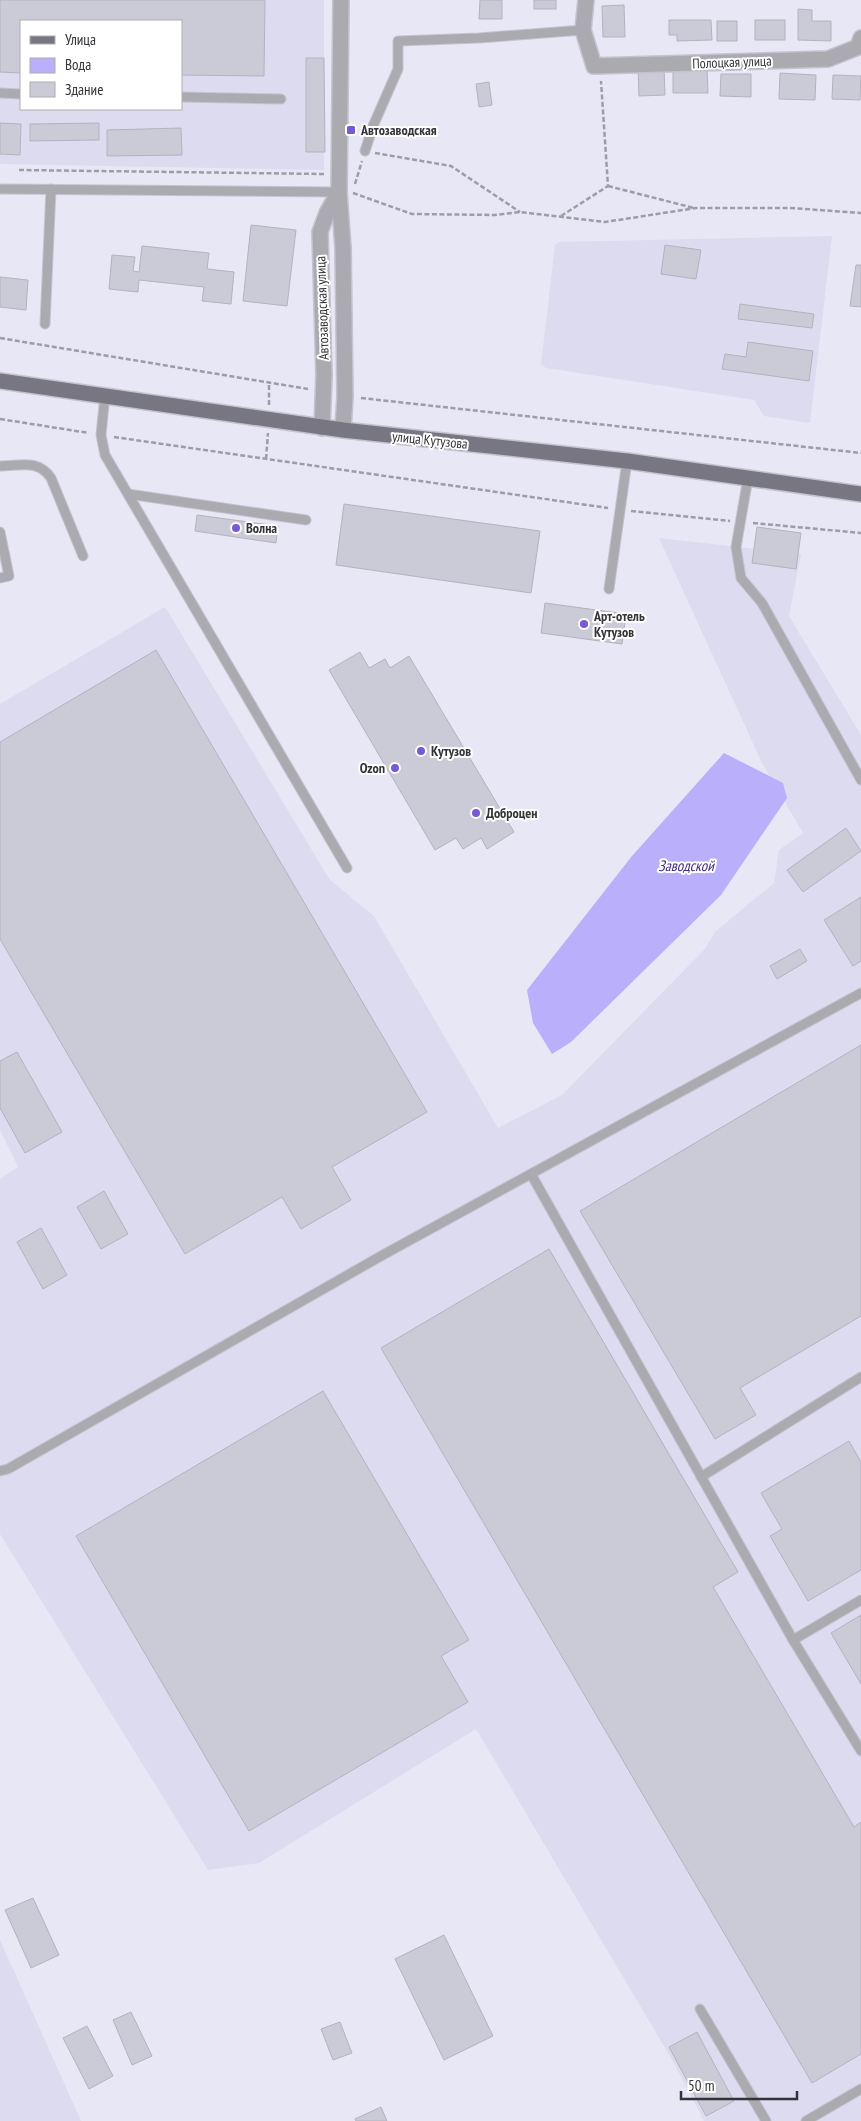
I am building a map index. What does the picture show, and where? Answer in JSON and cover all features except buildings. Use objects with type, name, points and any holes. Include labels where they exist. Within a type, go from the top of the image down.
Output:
[{"type":"main road","name":"улица Кутузова","points":[[0,381],[322,428],[626,462],[861,494]]},
{"type":"street","name":"Автозаводская улица","points":[[341,0],[346,193],[343,248],[345,396],[343,430]]},
{"type":"street","points":[[586,0],[583,30],[597,71]]},
{"type":"street","name":"Полоцкая улица","points":[[597,71],[828,59],[858,48],[861,38]]},
{"type":"street","name":"Автозаводская улица","points":[[322,428],[324,392],[320,232],[346,193]]},
{"type":"lane","points":[[365,151],[373,126],[398,70],[398,41],[479,38],[583,30]]},
{"type":"lane","points":[[0,93],[20,94]]},
{"type":"lane","points":[[182,97],[282,99]]},
{"type":"lane","points":[[0,189],[346,193]]},
{"type":"lane","points":[[44,324],[51,189]]},
{"type":"lane","points":[[105,395],[101,436],[105,454],[347,868]]},
{"type":"lane","points":[[609,589],[626,462]]},
{"type":"lane","points":[[0,466],[38,465],[45,469],[51,478],[83,556]]},
{"type":"lane","points":[[748,478],[736,547],[741,578],[762,603],[861,780]]},
{"type":"lane","points":[[128,494],[306,520]]},
{"type":"lane","points":[[0,532],[9,576],[0,578]]},
{"type":"lane","points":[[0,1471],[17,1464],[381,1256],[861,993]]},
{"type":"lane","points":[[531,1174],[793,1640],[861,1752]]},
{"type":"lane","points":[[701,1477],[861,1377]]},
{"type":"lane","points":[[793,1640],[861,1600]]},
{"type":"lane","points":[[700,2009],[766,2121]]},
{"type":"lane","points":[[806,2121],[861,2089]]},
{"type":"path","points":[[597,71],[608,186]]},
{"type":"path","points":[[520,212],[451,166],[365,151],[346,193],[412,214],[495,215],[520,212],[605,222],[696,208],[791,208],[861,213]]},
{"type":"path","points":[[19,170],[328,174],[328,168]]},
{"type":"path","points":[[561,216],[608,186],[696,208]]},
{"type":"path","points":[[0,338],[324,392]]},
{"type":"path","points":[[345,396],[861,454]]},
{"type":"path","points":[[0,419],[101,436],[619,509],[861,533]]},
{"type":"shaded area","points":[[0,0],[324,0],[324,170],[0,164]]},
{"type":"shaded area","points":[[832,236],[810,423],[764,416],[754,400],[546,368],[541,365],[555,245],[559,242]]},
{"type":"shaded area","points":[[659,538],[801,554],[789,616],[861,735],[861,2121],[704,2121],[674,2063],[476,1729],[259,1863],[208,1870],[0,1534],[0,1179],[18,1167],[0,1130],[0,704],[165,607],[330,880],[374,916],[498,1128],[562,1095],[705,949],[715,932],[774,883],[779,850],[803,833],[762,763]]},
{"type":"shaded area","points":[[0,1940],[81,2121],[0,2121]]},
{"type":"water","name":"Заводской","points":[[724,753],[783,783],[787,798],[721,895],[571,1042],[552,1054],[533,1023],[527,990],[632,856]]},
{"type":"place","name":"Автозаводская","points":[[351,130]]},
{"type":"place","name":"Волна","points":[[236,528]]},
{"type":"place","name":"Арт-отель Кутузов","points":[[584,624]]},
{"type":"place","name":"Кутузов","points":[[421,751]]},
{"type":"place","name":"Ozon","points":[[395,768]]},
{"type":"place","name":"Доброцен","points":[[476,813]]}]
